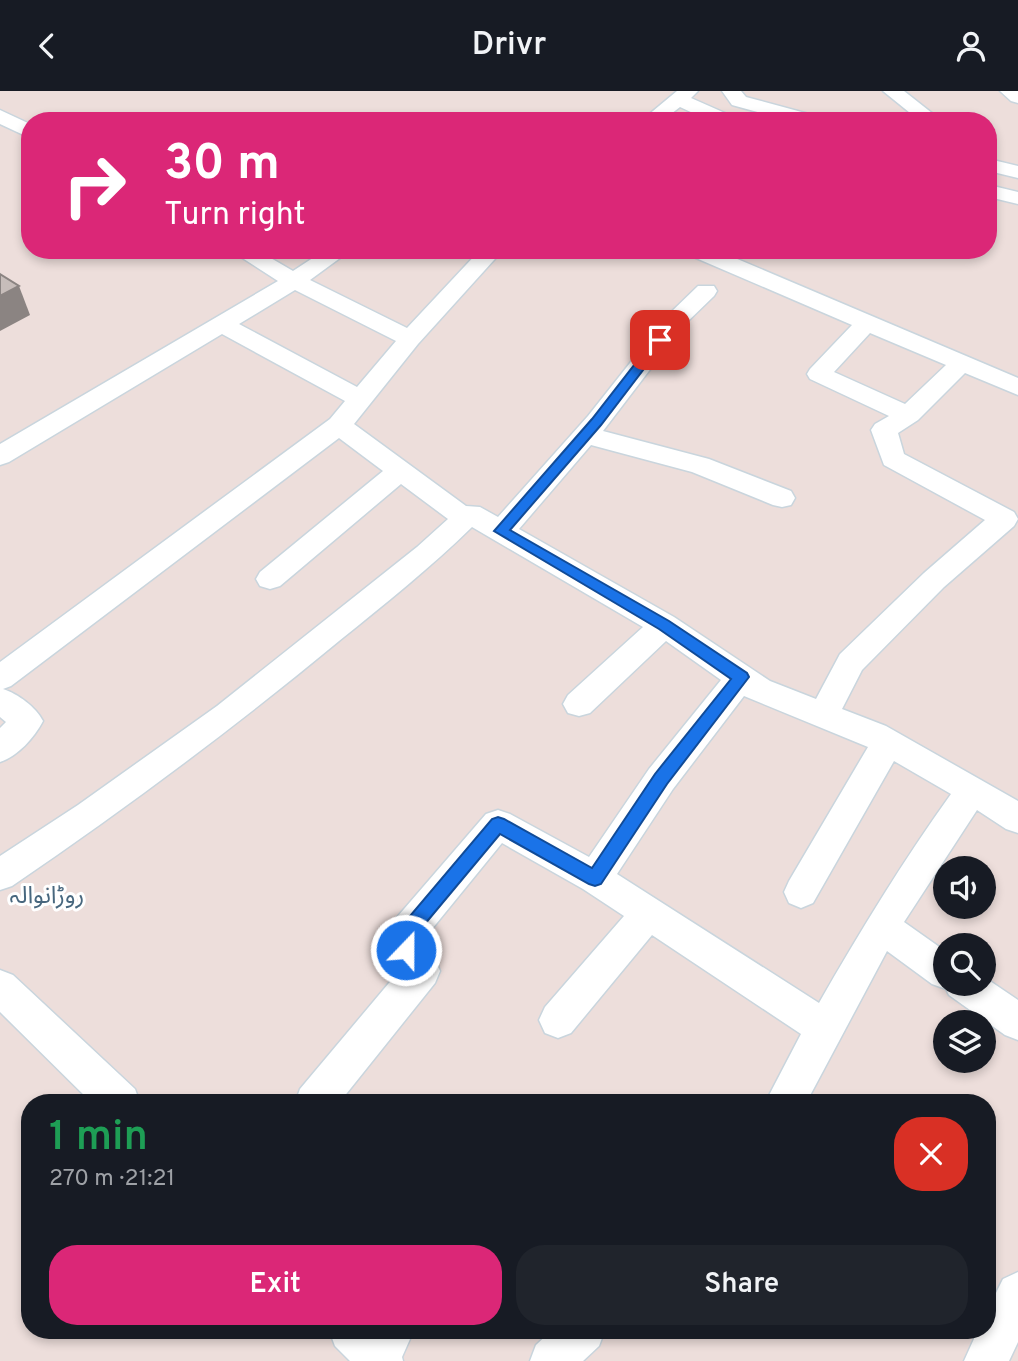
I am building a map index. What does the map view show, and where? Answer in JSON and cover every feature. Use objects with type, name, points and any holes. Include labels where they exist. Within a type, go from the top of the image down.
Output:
[{"type":"street","points":[[731,91],[739,101],[780,112]]},
{"type":"street","points":[[775,91],[797,109],[794,112]]},
{"type":"street","points":[[892,91],[921,112]]},
{"type":"street","points":[[1009,91],[1018,97]]},
{"type":"street","points":[[662,112],[684,96],[712,112]]},
{"type":"street","points":[[0,116],[21,127]]},
{"type":"street","points":[[997,167],[1018,172]]},
{"type":"street","points":[[997,193],[1018,198]]},
{"type":"street","points":[[256,259],[294,281],[410,338]]},
{"type":"street","points":[[0,456],[327,259]]},
{"type":"street","points":[[0,678],[339,425],[410,338],[484,259]]},
{"type":"street","points":[[718,259],[1018,387]]},
{"type":"street","points":[[501,531],[585,435],[676,320],[706,291]]},
{"type":"street","points":[[867,322],[818,374],[878,403],[909,414]]},
{"type":"street","points":[[222,324],[360,399]]},
{"type":"street","points":[[823,715],[852,663],[934,580],[1004,519],[893,459],[884,429],[909,414],[962,363]]},
{"type":"street","points":[[339,425],[466,519]]},
{"type":"street","points":[[585,435],[700,465],[782,498]]},
{"type":"street","points":[[270,579],[401,470]]},
{"type":"street","points":[[0,875],[90,815],[228,715],[470,514],[664,625],[759,690],[888,742],[1018,819]]},
{"type":"street","points":[[579,703],[664,625]]},
{"type":"street","points":[[595,879],[661,779],[741,677]]},
{"type":"street","points":[[0,700],[27,721],[0,749]]},
{"type":"street","points":[[801,892],[888,742]]},
{"type":"street","points":[[790,1094],[882,927],[922,862],[973,790]]},
{"type":"street","points":[[321,1094],[422,971],[406,964],[405,935],[498,824],[595,879],[826,1029]]},
{"type":"street","points":[[558,1020],[649,913]]},
{"type":"street","points":[[882,927],[933,963]]},
{"type":"street","points":[[3,995],[111,1094]]},
{"type":"street","points":[[981,996],[1018,1022]]},
{"type":"street","points":[[986,1361],[1018,1294]]},
{"type":"street","points":[[552,1361],[574,1339]]},
{"type":"building","points":[[0,274],[19,286],[0,296]]},
{"type":"district","name":"روڑانوالہ","points":[[47,897]]},
{"type":"route","points":[[406,950],[405,935],[498,824],[595,879],[655,793],[661,779],[741,677],[664,625],[501,531],[597,422],[660,340]]}]
